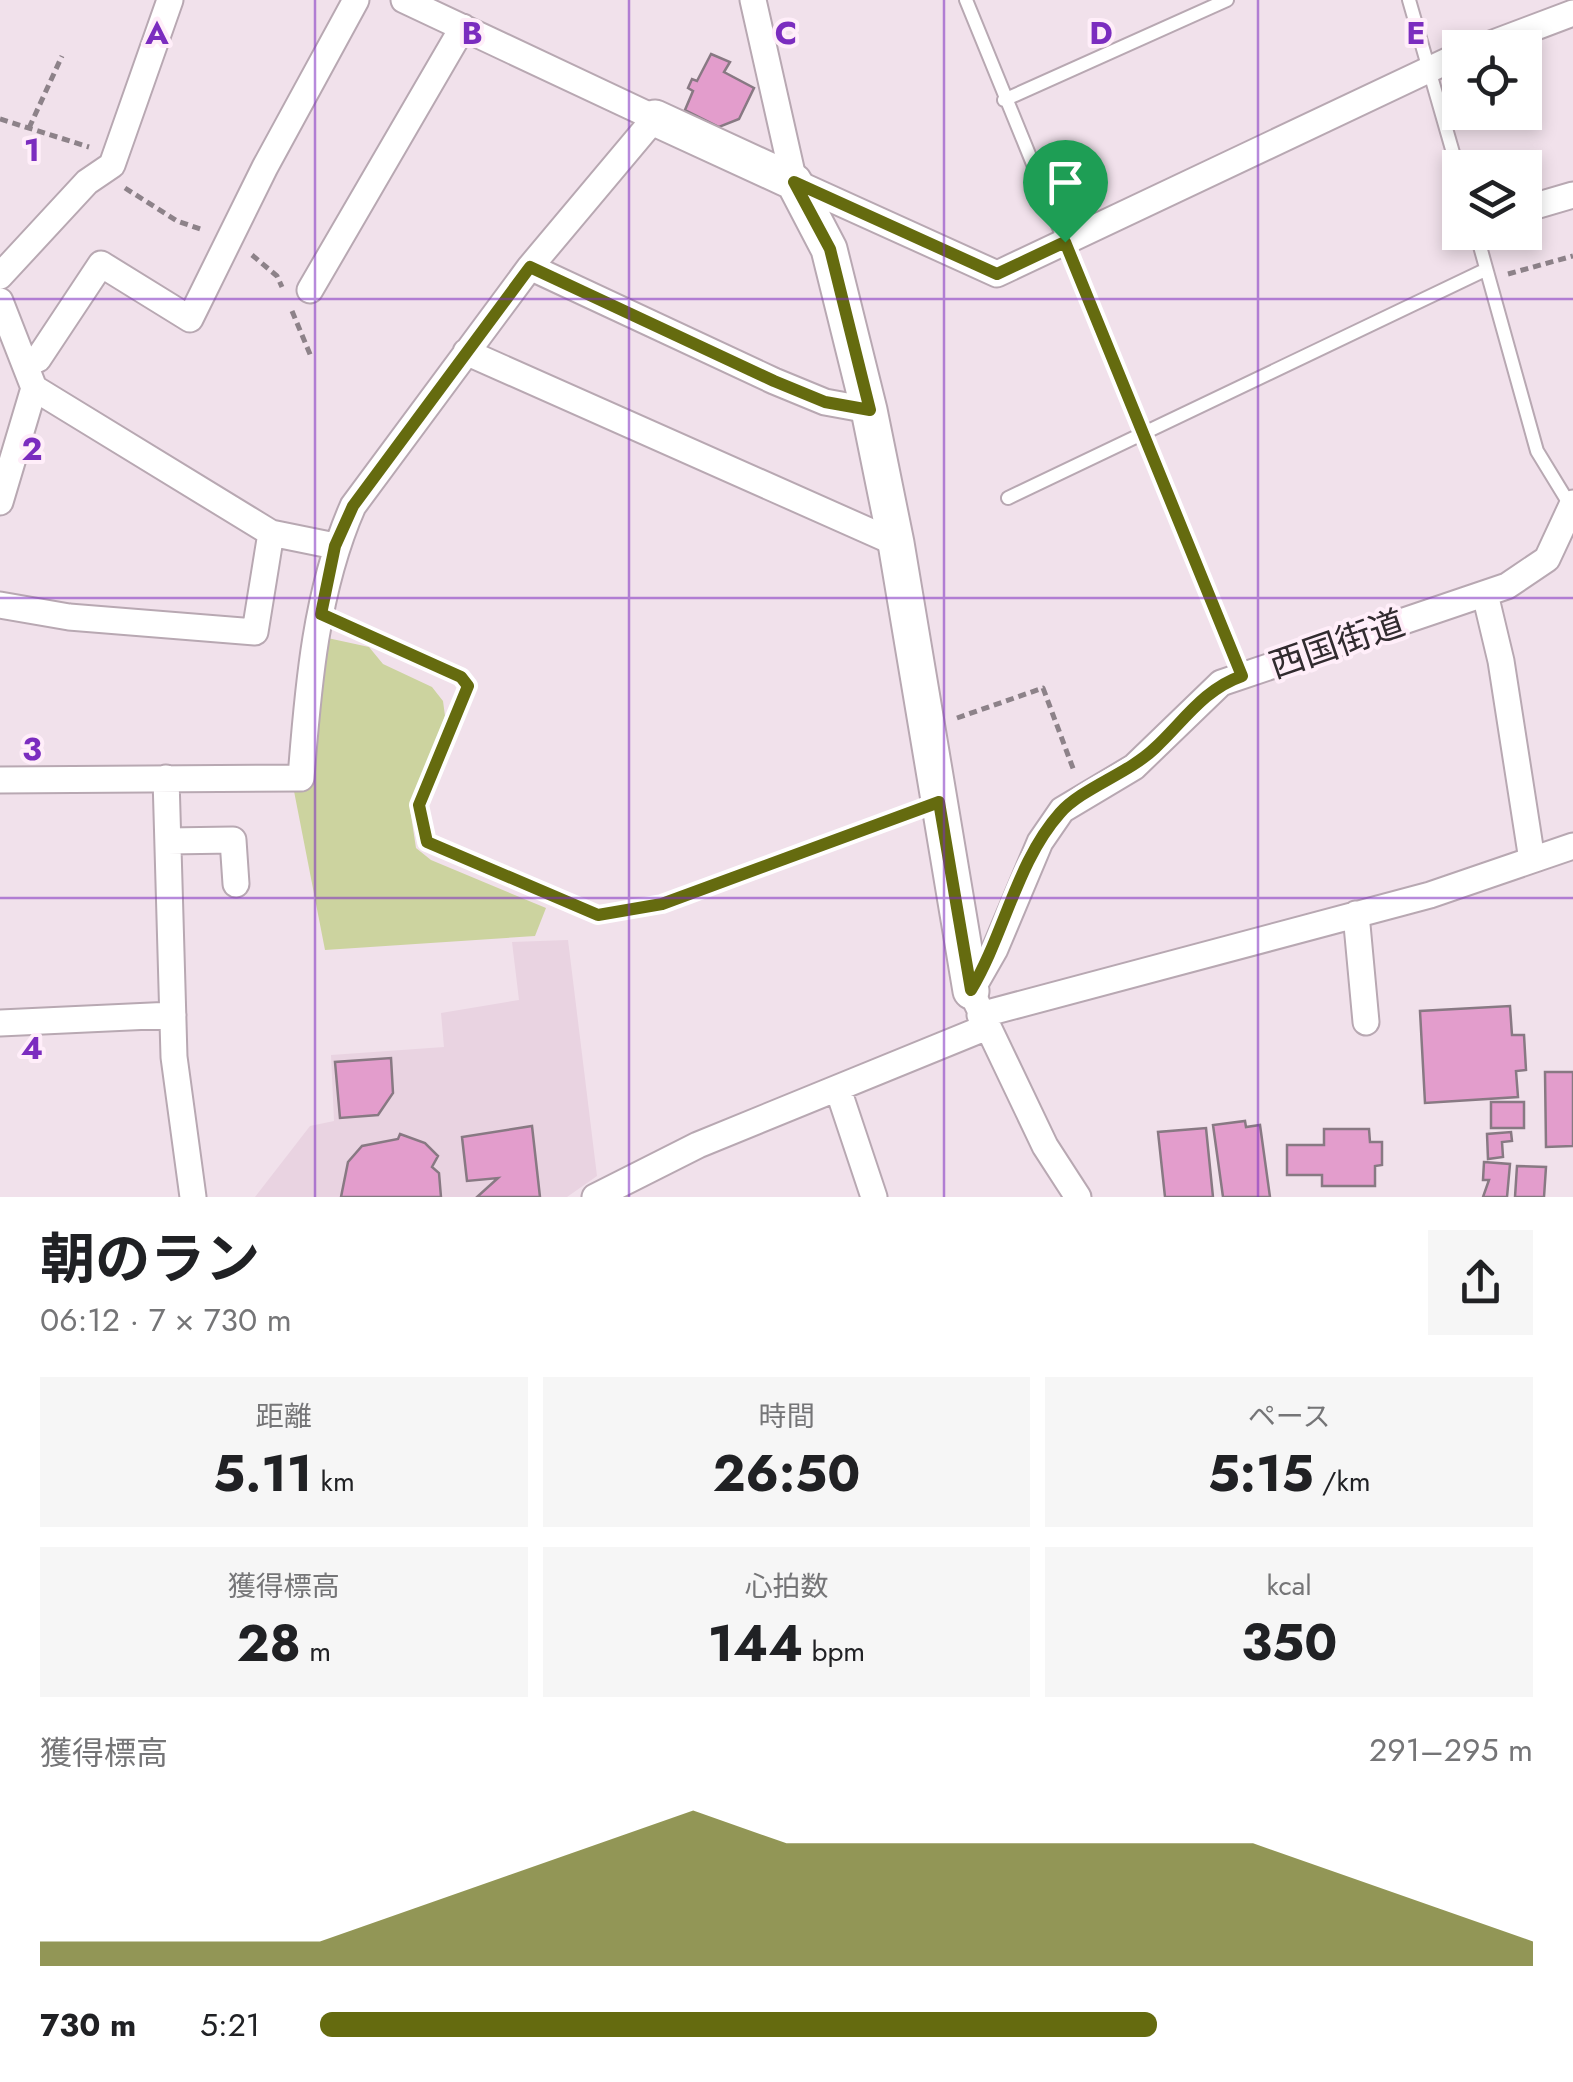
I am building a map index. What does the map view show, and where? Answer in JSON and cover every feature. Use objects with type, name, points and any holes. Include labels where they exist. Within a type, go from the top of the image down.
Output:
[{"type":"street","points":[[0,276],[87,182],[112,165],[170,0]]},
{"type":"street","points":[[0,502],[30,376],[102,264],[190,319],[356,0]]},
{"type":"street","points":[[404,0],[997,274],[1442,62]]},
{"type":"street","points":[[752,0],[794,182],[830,249],[870,410],[980,1011],[1045,1146],[1078,1197]]},
{"type":"street","points":[[1526,30],[1573,12]]},
{"type":"street","points":[[297,291],[463,27]]},
{"type":"street","points":[[0,780],[301,778],[321,614],[335,546],[353,506],[530,267],[655,118]]},
{"type":"street","points":[[1542,204],[1573,195]]},
{"type":"street","points":[[530,267],[774,381],[825,402],[870,410]]},
{"type":"street","points":[[0,303],[30,376],[272,533],[335,546]]},
{"type":"street","points":[[466,352],[896,543]]},
{"type":"street","name":"西国街道","points":[[980,1011],[995,950],[1040,842],[1062,810],[1134,767],[1221,683],[1507,586],[1547,559],[1572,504]]},
{"type":"street","points":[[0,605],[69,617],[254,632],[272,533]]},
{"type":"street","points":[[1485,594],[1501,661],[1532,860]]},
{"type":"street","points":[[166,778],[173,1015],[194,1197]]},
{"type":"street","points":[[168,841],[232,840],[236,884]]},
{"type":"street","points":[[595,1197],[698,1145],[838,1088],[980,1011],[1430,895],[1573,846]]},
{"type":"street","points":[[1356,914],[1366,1022]]},
{"type":"street","points":[[0,1022],[173,1015]]},
{"type":"street","points":[[838,1088],[874,1197]]},
{"type":"lane","points":[[966,0],[1242,676]]},
{"type":"lane","points":[[1004,100],[1227,0]]},
{"type":"lane","points":[[1409,0],[1452,150]]},
{"type":"lane","points":[[1480,250],[1538,451],[1572,504]]},
{"type":"lane","points":[[1008,498],[1486,275]]},
{"type":"lane","points":[[321,614],[461,677],[468,686],[419,805],[427,842],[598,915],[662,904],[939,802]]},
{"type":"path","points":[[29,128],[62,56]]},
{"type":"path","points":[[0,119],[105,152],[101,172],[176,221],[229,239],[297,291]]},
{"type":"path","points":[[1486,275],[1573,256]]},
{"type":"path","points":[[291,309],[312,359]]},
{"type":"path","points":[[927,728],[1043,688],[1084,797]]},
{"type":"shaded area","points":[[568,940],[597,1176],[567,1197],[255,1197],[310,1126],[334,1121],[331,1055],[444,1047],[441,1013],[519,1000],[512,942]]},
{"type":"green space","points":[[323,637],[369,647],[383,664],[432,687],[443,701],[445,716],[410,809],[416,848],[431,860],[546,908],[535,936],[325,950],[293,786]]},
{"type":"building","points":[[711,54],[730,62],[724,72],[754,88],[739,119],[719,127],[685,110],[693,91],[688,88],[692,79],[697,81]]},
{"type":"building","points":[[1510,1006],[1512,1035],[1524,1035],[1526,1070],[1516,1071],[1518,1097],[1425,1103],[1420,1011]]},
{"type":"building","points":[[391,1058],[393,1093],[378,1115],[340,1118],[335,1062]]},
{"type":"building","points":[[1545,1072],[1573,1072],[1573,1146],[1546,1147]]},
{"type":"building","points":[[1491,1102],[1524,1102],[1524,1128],[1491,1128]]},
{"type":"building","points":[[1245,1121],[1246,1127],[1260,1125],[1270,1197],[1223,1197],[1213,1125]]},
{"type":"building","points":[[532,1126],[540,1197],[477,1197],[498,1178],[467,1181],[462,1137]]},
{"type":"building","points":[[1206,1128],[1213,1197],[1165,1197],[1158,1132]]},
{"type":"building","points":[[1324,1129],[1369,1129],[1370,1142],[1382,1142],[1382,1165],[1375,1166],[1375,1186],[1322,1186],[1322,1175],[1287,1175],[1287,1145],[1324,1145]]},
{"type":"building","points":[[1511,1132],[1512,1141],[1502,1142],[1503,1157],[1488,1159],[1487,1134]]},
{"type":"building","points":[[400,1134],[425,1143],[438,1156],[432,1167],[439,1173],[441,1197],[341,1197],[348,1162],[362,1146],[398,1139]]},
{"type":"building","points":[[1484,1162],[1510,1164],[1507,1197],[1483,1197],[1489,1180],[1483,1180]]},
{"type":"building","points":[[1517,1166],[1546,1167],[1544,1197],[1515,1197]]},
{"type":"route","points":[[794,182],[997,274],[1065,242],[1242,676],[1221,683],[1134,767],[1062,810],[1040,842],[995,950],[971,990],[939,802],[662,904],[598,915],[427,842],[419,805],[468,686],[461,677],[321,614],[335,546],[353,506],[530,267],[774,381],[825,402],[870,410],[830,249],[794,182]]}]
